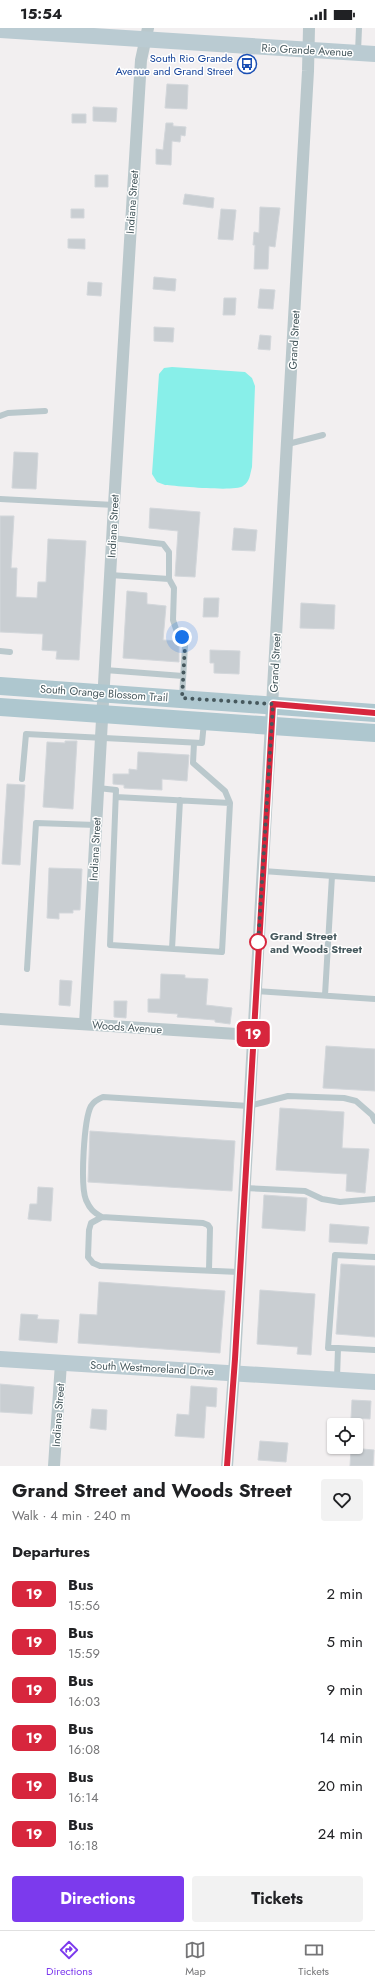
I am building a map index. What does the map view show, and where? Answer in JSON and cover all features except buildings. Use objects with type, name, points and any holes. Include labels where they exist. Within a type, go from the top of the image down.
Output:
[{"type":"main road","name":"South Orange Blossom Trail","points":[[0,686],[273,704],[375,713]]},
{"type":"main road","name":"South Orange Blossom Trail","points":[[0,707],[375,733]]},
{"type":"street","name":"Grand Street","points":[[227,1466],[234,1373],[288,444],[309,28]]},
{"type":"street","name":"Rio Grande Avenue","points":[[0,30],[147,34],[309,51],[375,54]]},
{"type":"street","name":"Indiana Street","points":[[85,1024],[112,538],[141,60],[147,34]]},
{"type":"street","name":"Woods Avenue","points":[[0,1019],[253,1035]]},
{"type":"street","name":"South Westmoreland Drive","points":[[0,1359],[375,1382]]},
{"type":"street","name":"Indiana Street","points":[[54,1466],[61,1363]]},
{"type":"lane","points":[[358,53],[359,28]]},
{"type":"lane","points":[[0,416],[8,413],[45,411]]},
{"type":"lane","points":[[288,444],[323,435]]},
{"type":"lane","points":[[0,499],[114,505]]},
{"type":"lane","points":[[112,538],[163,544],[169,552],[169,579],[174,588],[173,620],[185,646],[182,698]]},
{"type":"lane","points":[[110,575],[169,579]]},
{"type":"lane","points":[[0,651],[10,652]]},
{"type":"lane","points":[[105,670],[184,676]]},
{"type":"lane","points":[[22,779],[26,734],[202,743],[204,721]]},
{"type":"lane","points":[[98,788],[116,790],[110,946],[222,952],[230,803],[225,790],[194,763],[194,743]]},
{"type":"lane","points":[[116,797],[230,803]]},
{"type":"lane","points":[[172,949],[180,800]]},
{"type":"lane","points":[[27,969],[36,823],[96,825]]},
{"type":"lane","points":[[262,871],[375,879]]},
{"type":"lane","points":[[325,995],[332,876]]},
{"type":"lane","points":[[256,991],[375,999]]},
{"type":"lane","points":[[209,1270],[210,1228],[208,1225],[203,1223],[102,1217],[92,1212],[85,1199],[83,1188],[86,1121],[91,1106],[97,1099],[103,1097],[249,1106],[288,1096],[344,1098],[356,1101],[372,1116],[375,1121]]},
{"type":"lane","points":[[244,1188],[305,1191],[322,1199],[340,1202],[375,1199]]},
{"type":"lane","points":[[102,1217],[91,1223],[89,1230],[88,1257],[93,1263],[100,1266],[239,1272]]},
{"type":"lane","points":[[375,1258],[334,1255],[328,1348],[375,1350]]},
{"type":"lane","points":[[337,1379],[338,1348]]},
{"type":"water","points":[[172,367],[245,372],[252,378],[255,386],[252,467],[248,480],[243,486],[238,488],[218,489],[165,485],[157,482],[152,474],[159,374],[164,368]]},
{"type":"bus line","name":"19","points":[[227,1466],[234,1384],[239,1272],[273,704],[375,713]]},
{"type":"place","name":"South Rio Grande Avenue and Grand Street","points":[[247,64]]},
{"type":"place","name":"Grand Street and Woods Street","points":[[258,942]]},
{"type":"route","points":[[182,637],[185,646],[182,698],[273,704],[258,946],[258,942]]}]
